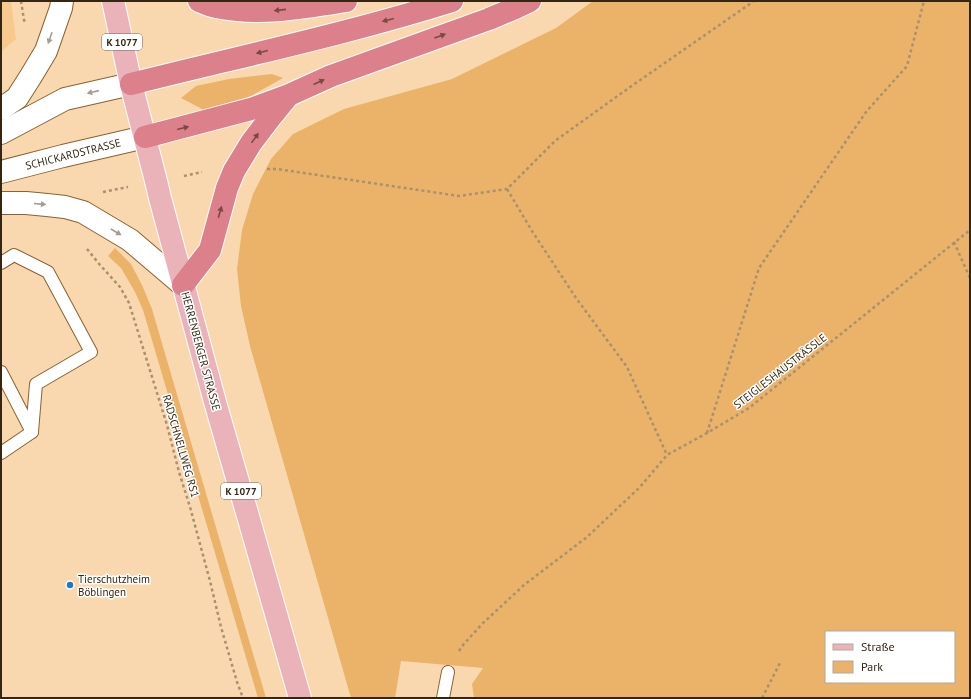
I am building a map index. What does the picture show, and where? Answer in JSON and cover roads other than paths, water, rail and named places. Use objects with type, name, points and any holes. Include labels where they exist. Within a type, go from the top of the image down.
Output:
[{"type":"highway","points":[[199,1],[215,7],[271,11],[346,1]]},
{"type":"highway","points":[[131,84],[411,14],[452,1]]},
{"type":"highway","points":[[145,137],[251,109],[289,95],[331,76],[489,19],[530,1]]},
{"type":"highway","points":[[183,285],[210,250],[227,188],[234,171],[251,143],[289,95]]},
{"type":"main road","name":"HERRENBERGER STRASSE","points":[[113,1],[131,84],[183,285],[300,698]]},
{"type":"street","points":[[1,109],[17,98],[46,51],[62,1]]},
{"type":"street","points":[[1,133],[65,99],[131,84]]},
{"type":"street","name":"SCHICKARDSTRASSE","points":[[1,172],[74,153],[145,137]]},
{"type":"street","points":[[1,203],[47,204],[83,212],[130,240],[183,285]]},
{"type":"lane","points":[[1,263],[14,255],[48,272],[91,352],[36,384],[32,432],[1,454]]},
{"type":"lane","points":[[1,372],[32,432]]},
{"type":"lane","points":[[442,698],[448,672]]},
{"type":"place","name":"Tierschutzheim Böblingen","points":[[70,585]]}]
